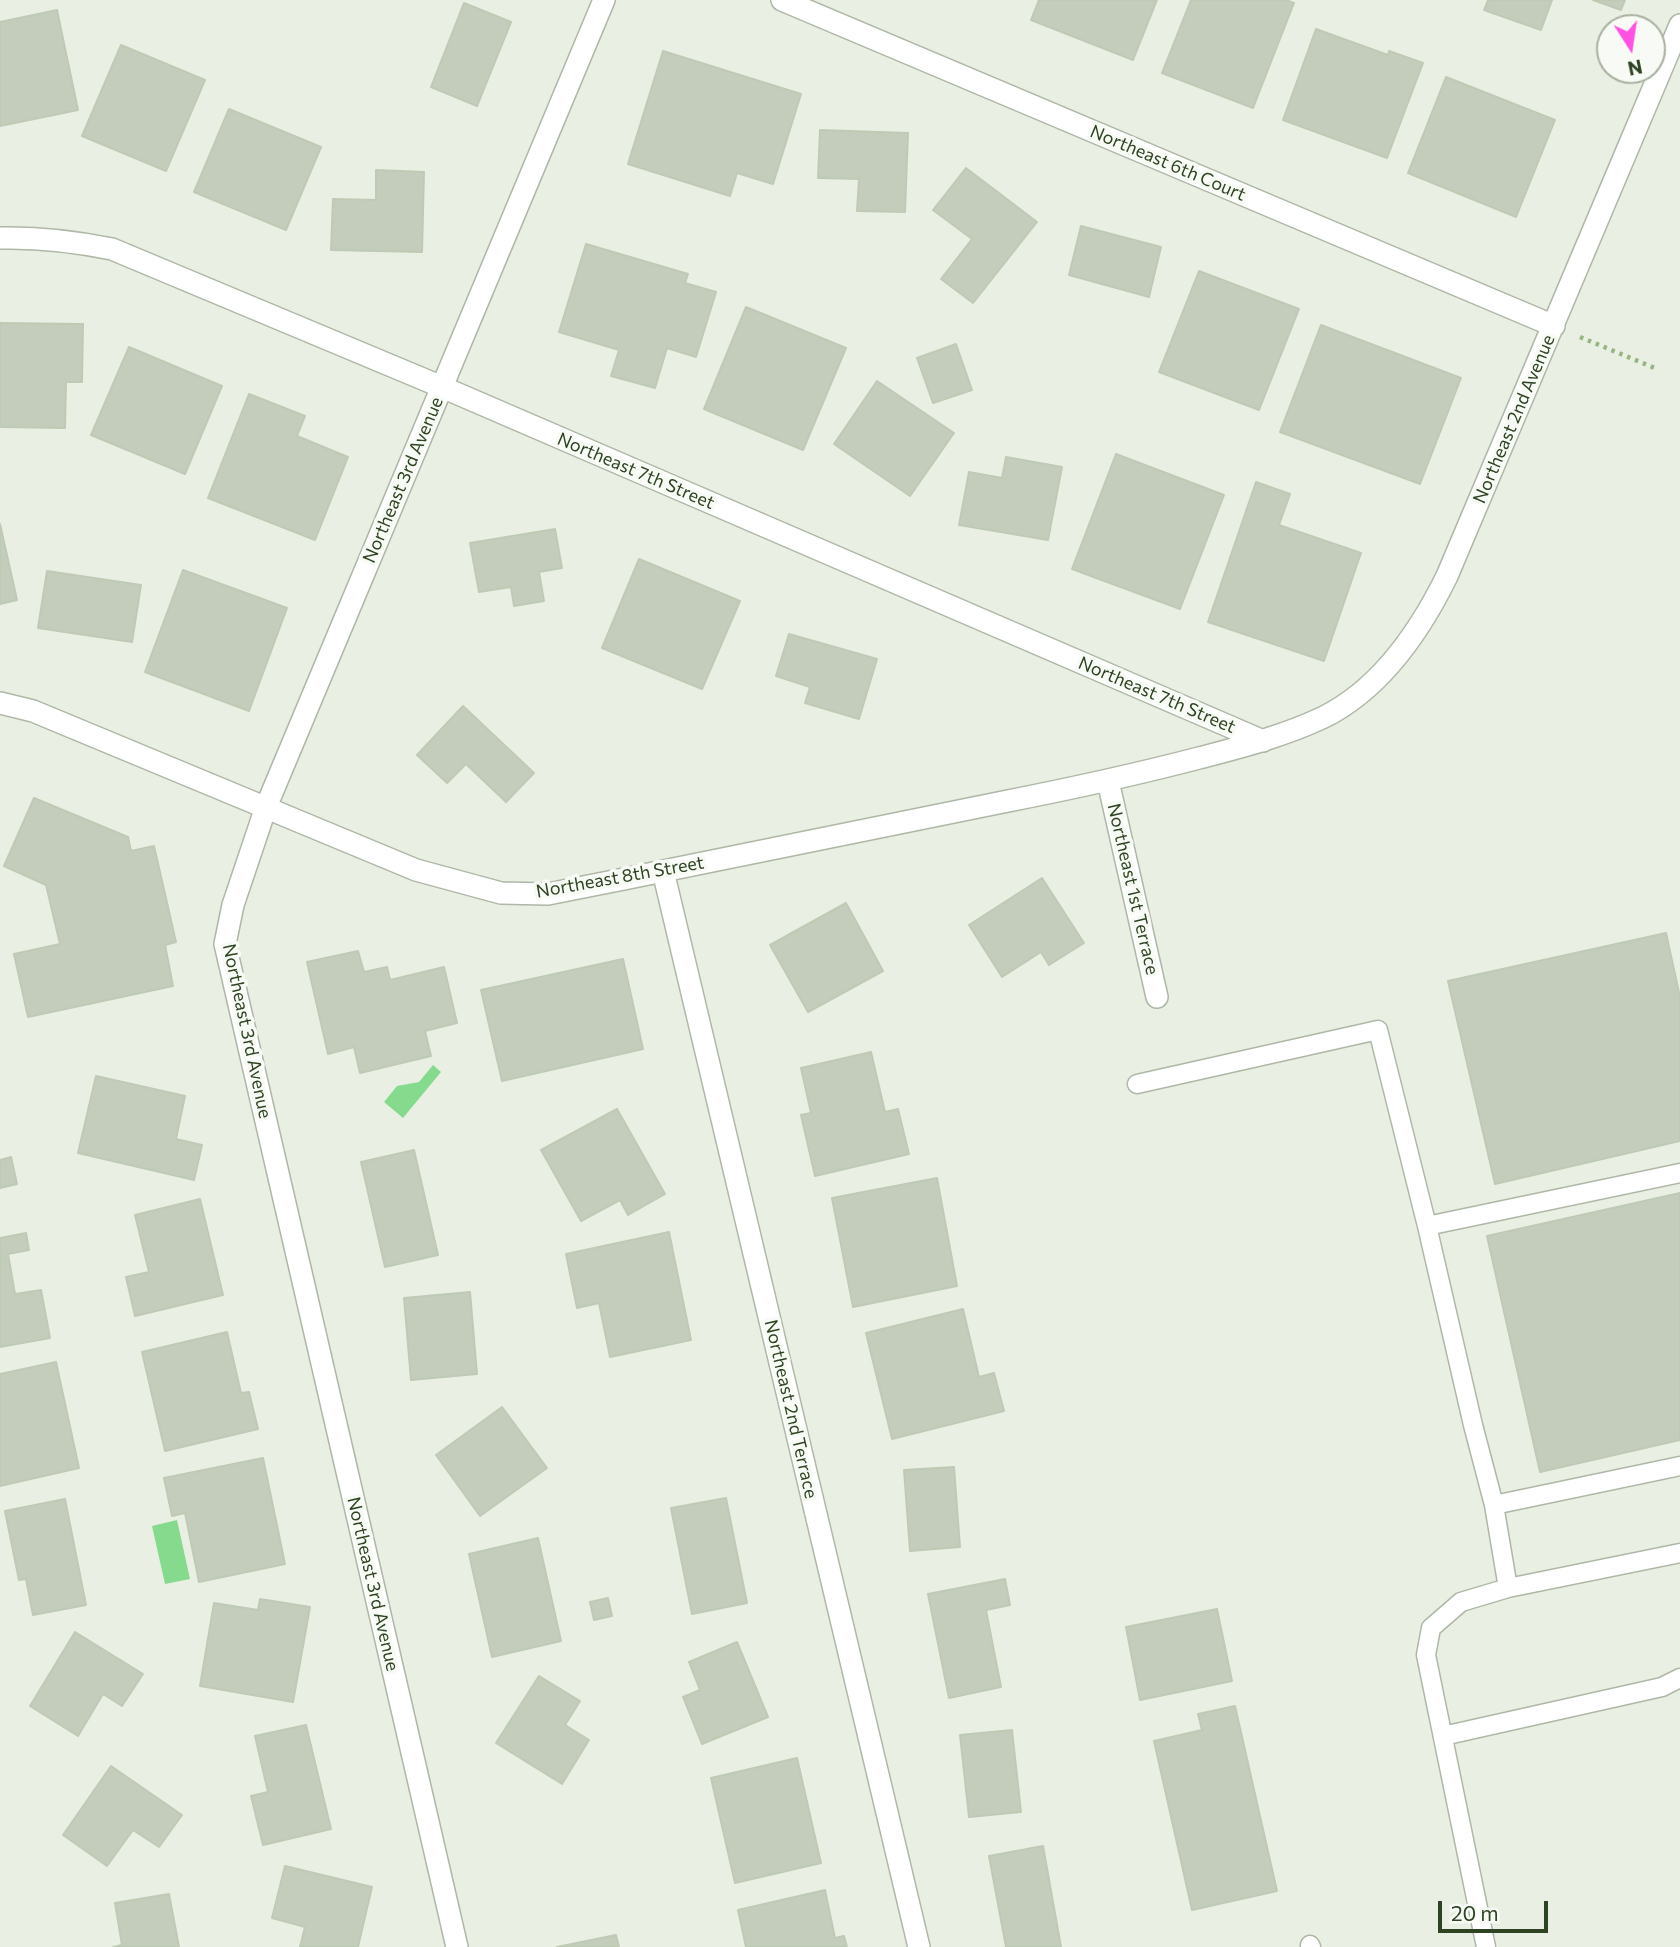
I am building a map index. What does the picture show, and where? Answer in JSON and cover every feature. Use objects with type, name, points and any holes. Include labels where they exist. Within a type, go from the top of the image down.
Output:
[{"type":"street","name":"Northeast 3rd Avenue","points":[[457,1947],[225,944],[233,905],[266,807],[604,0]]},
{"type":"street","name":"Northeast 6th Court","points":[[782,0],[1554,326]]},
{"type":"street","name":"Northeast 2nd Avenue","points":[[1263,741],[1325,716],[1357,695],[1384,670],[1409,641],[1430,610],[1554,326],[1680,25]]},
{"type":"street","name":"Northeast 7th Street","points":[[0,238],[37,237],[75,241],[112,250],[442,387],[1263,741]]},
{"type":"street","name":"Northeast 8th Street","points":[[0,703],[33,711],[416,870],[501,893],[548,894],[1108,781],[1263,741]]},
{"type":"street","name":"Northeast 1st Terrace","points":[[1108,781],[1157,997]]},
{"type":"street","name":"Northeast 2nd Terrace","points":[[663,871],[919,1947]]},
{"type":"lane","points":[[1137,1084],[1378,1030],[1494,1505],[1508,1588]]},
{"type":"lane","points":[[1427,1226],[1680,1173]]},
{"type":"lane","points":[[1494,1505],[1680,1465]]},
{"type":"lane","points":[[1486,1947],[1426,1655],[1431,1628],[1461,1602],[1508,1588],[1680,1553]]},
{"type":"lane","points":[[1443,1736],[1662,1686],[1680,1678]]},
{"type":"path","points":[[1554,326],[1657,369]]},
{"type":"shaded area","points":[[433,1065],[441,1072],[403,1118],[384,1102],[397,1086],[419,1082]]},
{"type":"shaded area","points":[[177,1520],[190,1579],[165,1584],[152,1526]]},
{"type":"building","points":[[1039,0],[1157,0],[1133,60],[1031,20]]},
{"type":"building","points":[[1191,0],[1286,0],[1294,3],[1253,108],[1162,73]]},
{"type":"building","points":[[1488,0],[1552,0],[1541,30],[1484,10]]},
{"type":"building","points":[[1593,0],[1625,0],[1621,10]]},
{"type":"building","points":[[464,3],[511,22],[477,106],[431,87]]},
{"type":"building","points":[[57,10],[78,110],[0,126],[0,22]]},
{"type":"building","points":[[1316,29],[1388,55],[1389,51],[1423,63],[1387,158],[1283,120]]},
{"type":"building","points":[[121,45],[205,80],[166,171],[82,136]]},
{"type":"building","points":[[663,51],[801,94],[773,184],[737,173],[730,196],[628,164]]},
{"type":"building","points":[[1446,77],[1555,120],[1516,217],[1408,173]]},
{"type":"building","points":[[229,109],[321,147],[286,230],[194,192]]},
{"type":"building","points":[[820,130],[908,133],[905,212],[857,211],[859,179],[818,178]]},
{"type":"building","points":[[966,168],[1037,222],[973,303],[941,279],[972,239],[933,210]]},
{"type":"building","points":[[376,170],[424,172],[422,252],[331,250],[333,199],[376,200]]},
{"type":"building","points":[[1081,226],[1161,247],[1149,297],[1069,275]]},
{"type":"building","points":[[586,244],[688,274],[685,283],[716,292],[696,357],[667,348],[655,388],[611,376],[619,350],[559,332]]},
{"type":"building","points":[[1199,271],[1299,309],[1259,410],[1159,372]]},
{"type":"building","points":[[746,307],[846,348],[803,450],[704,409]]},
{"type":"building","points":[[0,323],[83,324],[82,382],[66,382],[65,428],[0,427]]},
{"type":"building","points":[[1321,325],[1461,378],[1420,484],[1280,432]]},
{"type":"building","points":[[956,344],[972,390],[933,403],[917,358]]},
{"type":"building","points":[[129,347],[222,386],[185,474],[91,435]]},
{"type":"building","points":[[877,381],[954,433],[910,496],[834,444]]},
{"type":"building","points":[[249,394],[305,416],[297,436],[348,457],[315,540],[208,498]]},
{"type":"building","points":[[1116,454],[1224,495],[1180,609],[1072,569]]},
{"type":"building","points":[[1006,457],[1062,467],[1048,540],[959,525],[969,472],[1002,478]]},
{"type":"building","points":[[1256,482],[1290,494],[1279,525],[1361,553],[1324,661],[1208,622]]},
{"type":"building","points":[[0,524],[17,600],[0,604]]},
{"type":"building","points":[[555,529],[562,568],[539,572],[544,601],[514,606],[511,587],[479,592],[470,543]]},
{"type":"building","points":[[639,559],[740,601],[702,689],[602,648]]},
{"type":"building","points":[[183,570],[287,608],[249,711],[145,672]]},
{"type":"building","points":[[47,571],[141,585],[132,642],[38,628]]},
{"type":"building","points":[[789,634],[877,659],[859,719],[805,703],[810,687],[776,676]]},
{"type":"building","points":[[463,706],[534,773],[506,802],[466,764],[447,783],[417,755]]},
{"type":"building","points":[[34,798],[128,837],[131,851],[154,846],[176,942],[165,945],[173,986],[28,1017],[14,954],[60,944],[46,885],[4,866]]},
{"type":"building","points":[[1042,878],[1084,943],[1049,965],[1041,952],[1002,977],[969,925]]},
{"type":"building","points":[[846,903],[883,971],[808,1012],[770,945]]},
{"type":"building","points":[[1666,933],[1680,997],[1680,1141],[1495,1184],[1448,981]]},
{"type":"building","points":[[358,951],[364,972],[387,967],[390,980],[444,967],[457,1023],[425,1031],[431,1056],[360,1073],[354,1047],[328,1054],[307,962]]},
{"type":"building","points":[[623,959],[643,1049],[502,1081],[481,990]]},
{"type":"building","points":[[871,1052],[885,1112],[898,1109],[909,1154],[815,1176],[801,1115],[811,1113],[801,1068]]},
{"type":"building","points":[[96,1076],[185,1096],[176,1139],[202,1145],[194,1180],[78,1153]]},
{"type":"building","points":[[617,1109],[665,1194],[628,1215],[620,1200],[581,1221],[541,1150]]},
{"type":"building","points":[[414,1150],[438,1255],[385,1267],[361,1162]]},
{"type":"building","points":[[11,1157],[17,1184],[0,1188],[0,1160]]},
{"type":"building","points":[[937,1178],[957,1286],[853,1307],[832,1198]]},
{"type":"building","points":[[1680,1193],[1680,1440],[1540,1472],[1487,1236]]},
{"type":"building","points":[[200,1199],[223,1295],[135,1316],[126,1277],[149,1272],[135,1215]]},
{"type":"building","points":[[669,1232],[691,1340],[610,1357],[599,1303],[577,1308],[566,1254]]},
{"type":"building","points":[[26,1233],[29,1250],[8,1254],[15,1294],[41,1290],[50,1338],[0,1347],[0,1238]]},
{"type":"building","points":[[470,1292],[477,1374],[411,1380],[404,1298]]},
{"type":"building","points":[[963,1309],[979,1377],[994,1373],[1004,1411],[892,1439],[866,1333]]},
{"type":"building","points":[[227,1332],[241,1393],[249,1392],[258,1429],[165,1451],[142,1352]]},
{"type":"building","points":[[56,1362],[79,1468],[0,1486],[0,1374]]},
{"type":"building","points":[[502,1407],[547,1468],[480,1516],[436,1455]]},
{"type":"building","points":[[263,1458],[285,1564],[199,1582],[185,1513],[172,1516],[164,1478]]},
{"type":"building","points":[[954,1467],[960,1547],[910,1551],[904,1470]]},
{"type":"building","points":[[726,1498],[747,1603],[692,1614],[671,1508]]},
{"type":"building","points":[[65,1499],[86,1605],[33,1615],[26,1579],[19,1580],[5,1511]]},
{"type":"building","points":[[538,1538],[561,1641],[492,1657],[469,1554]]},
{"type":"building","points":[[1005,1579],[1010,1605],[986,1610],[1001,1687],[949,1698],[928,1594]]},
{"type":"building","points":[[608,1598],[612,1616],[594,1620],[590,1602]]},
{"type":"building","points":[[260,1599],[310,1607],[293,1702],[200,1686],[214,1603],[258,1610]]},
{"type":"building","points":[[1217,1609],[1232,1681],[1140,1700],[1126,1627]]},
{"type":"building","points":[[75,1632],[143,1674],[122,1706],[103,1694],[78,1736],[30,1706]]},
{"type":"building","points":[[737,1642],[768,1717],[702,1744],[683,1697],[700,1690],[689,1662]]},
{"type":"building","points":[[539,1676],[580,1701],[565,1725],[589,1740],[562,1784],[496,1743]]},
{"type":"building","points":[[1235,1706],[1277,1891],[1192,1910],[1154,1741],[1202,1730],[1198,1714]]},
{"type":"building","points":[[306,1725],[331,1829],[263,1845],[251,1796],[268,1792],[255,1736]]},
{"type":"building","points":[[1012,1730],[1021,1812],[969,1817],[960,1735]]},
{"type":"building","points":[[797,1758],[821,1863],[735,1883],[711,1778]]},
{"type":"building","points":[[111,1766],[182,1815],[159,1847],[133,1830],[107,1866],[63,1835]]},
{"type":"building","points":[[1043,1846],[1061,1947],[1006,1947],[989,1856]]},
{"type":"building","points":[[285,1866],[372,1887],[358,1947],[300,1947],[305,1927],[272,1918]]},
{"type":"building","points":[[825,1890],[835,1938],[844,1936],[847,1947],[746,1947],[738,1910]]},
{"type":"building","points":[[169,1894],[179,1947],[113,1947],[122,1945],[115,1903]]},
{"type":"building","points":[[616,1935],[619,1947],[557,1947]]}]
